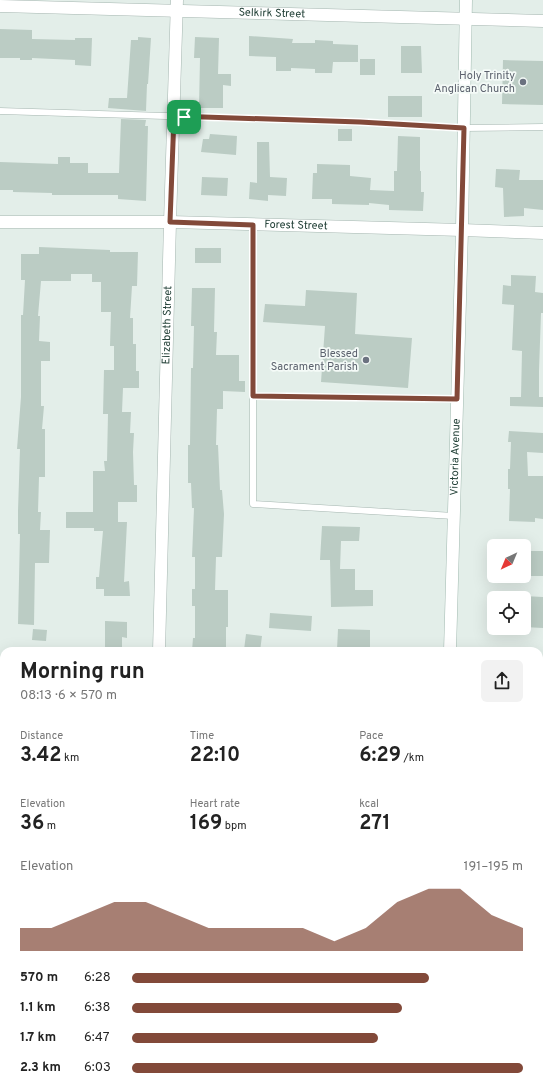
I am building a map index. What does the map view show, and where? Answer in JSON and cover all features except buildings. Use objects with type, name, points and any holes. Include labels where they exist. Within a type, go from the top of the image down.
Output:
[{"type":"street","name":"Victoria Avenue","points":[[450,647],[462,230],[466,0]]},
{"type":"street","name":"Selkirk Street","points":[[0,6],[177,5],[543,21]]},
{"type":"street","name":"Elizabeth Street","points":[[159,647],[177,5]]},
{"type":"street","name":"Forest Street","points":[[0,222],[170,222],[543,233]]},
{"type":"lane","points":[[0,111],[360,122],[464,128],[543,127]]},
{"type":"lane","points":[[253,225],[253,504],[454,516]]},
{"type":"lane","points":[[253,396],[457,399]]},
{"type":"place","name":"Holy Trinity Anglican Church","points":[[523,82]]},
{"type":"place","name":"Blessed Sacrament Parish","points":[[366,360]]},
{"type":"route","points":[[174,116],[184,117],[360,122],[464,128],[457,399],[253,396],[253,225],[170,222],[174,116]]}]
